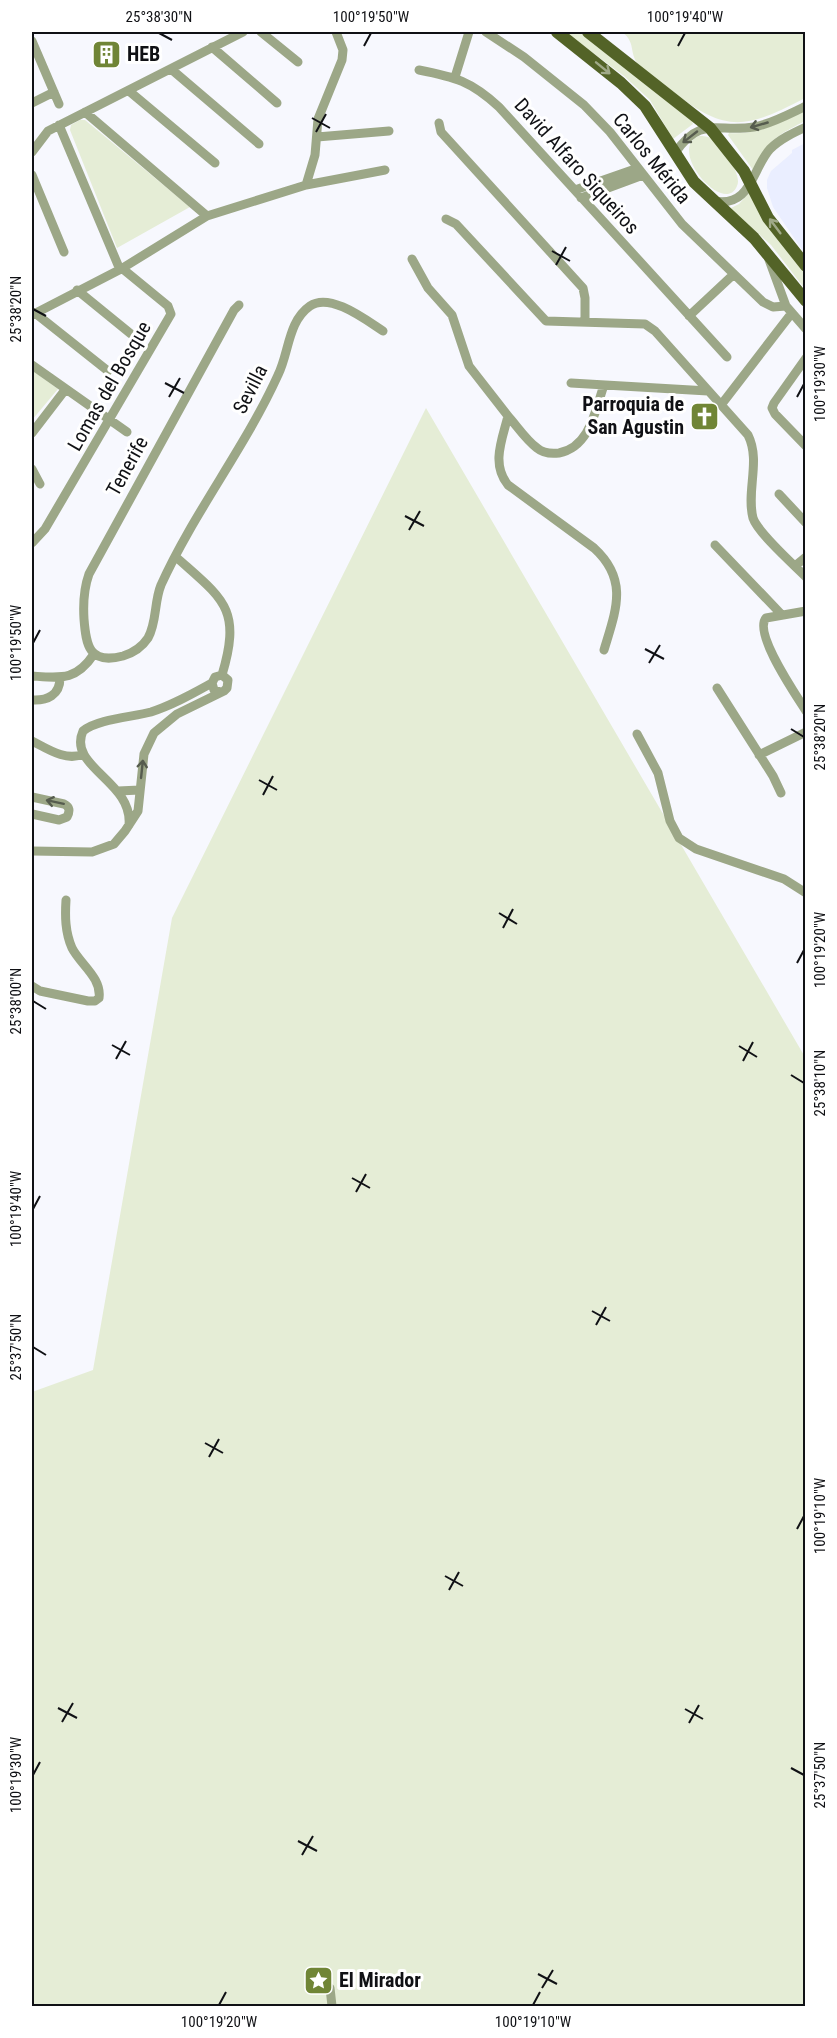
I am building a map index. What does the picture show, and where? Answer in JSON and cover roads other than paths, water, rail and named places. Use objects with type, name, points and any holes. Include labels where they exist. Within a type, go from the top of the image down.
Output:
[{"type":"main road","points":[[557,32],[641,101],[655,119],[694,182],[744,227],[806,301]]},
{"type":"main road","points":[[588,32],[710,128],[735,158],[768,218],[806,266]]},
{"type":"street","points":[[32,152],[43,136],[59,125],[243,32]]},
{"type":"street","points":[[261,32],[298,62]]},
{"type":"street","points":[[306,185],[315,155],[318,119],[342,60],[343,50],[336,32]]},
{"type":"street","points":[[455,77],[469,32]]},
{"type":"street","name":"Carlos Mérida","points":[[486,32],[532,63],[584,105],[610,132],[682,224],[767,306],[789,310]]},
{"type":"street","points":[[32,47],[59,104]]},
{"type":"street","points":[[212,47],[278,103]]},
{"type":"street","points":[[171,69],[259,144]]},
{"type":"street","name":"David Alfaro Siqueiros","points":[[419,70],[455,77],[479,90],[500,107],[727,357]]},
{"type":"street","points":[[129,91],[215,163]]},
{"type":"street","points":[[32,103],[54,92]]},
{"type":"street","points":[[675,153],[692,133],[710,128],[752,127],[806,106]]},
{"type":"street","points":[[85,112],[207,216]]},
{"type":"street","points":[[786,115],[795,132]]},
{"type":"street","points":[[439,123],[441,132],[583,288],[585,322]]},
{"type":"street","name":"Lomas del Bosque","points":[[32,543],[45,529],[171,314],[168,306],[121,268],[59,125]]},
{"type":"street","points":[[714,201],[734,200],[750,183],[771,147],[806,127]]},
{"type":"street","points":[[317,137],[389,130]]},
{"type":"street","points":[[108,371],[33,314],[121,268],[207,216],[306,185],[385,170]]},
{"type":"street","points":[[574,190],[640,172]]},
{"type":"street","points":[[581,198],[640,172]]},
{"type":"street","points":[[32,174],[64,252]]},
{"type":"street","points":[[446,219],[456,224],[543,319],[553,322],[648,325],[744,429],[752,443],[754,453],[752,500],[754,520],[762,532],[806,577]]},
{"type":"street","points":[[766,252],[789,310],[806,329]]},
{"type":"street","points":[[412,259],[428,288],[452,315],[469,366],[508,416],[544,453],[562,452],[576,445],[586,434],[604,386]]},
{"type":"street","points":[[690,316],[734,274]]},
{"type":"street","points":[[77,290],[131,334]]},
{"type":"street","name":"Sevilla","points":[[176,557],[264,404],[280,373],[293,329],[308,307],[315,303],[328,302],[339,305],[383,331]]},
{"type":"street","name":"Tenerife","points":[[94,654],[88,648],[84,619],[84,593],[89,574],[234,310],[239,305]]},
{"type":"street","points":[[721,405],[789,310]]},
{"type":"street","points":[[804,362],[772,408],[806,446]]},
{"type":"street","points":[[32,365],[127,432]]},
{"type":"street","points":[[571,383],[708,392]]},
{"type":"street","points":[[32,433],[65,390]]},
{"type":"street","points":[[508,416],[498,460],[498,470],[502,478],[508,485],[603,555],[614,573],[617,599],[604,650]]},
{"type":"street","points":[[32,469],[40,484]]},
{"type":"street","points":[[779,494],[806,523]]},
{"type":"street","points":[[715,545],[782,615]]},
{"type":"street","points":[[32,676],[60,678],[78,672],[94,654],[103,658],[120,657],[134,652],[143,644],[152,629],[160,587],[176,557],[222,601],[228,613],[231,642],[222,675]]},
{"type":"street","points":[[795,566],[806,557]]},
{"type":"street","points":[[806,611],[766,618],[763,622],[772,655],[806,711]]},
{"type":"street","points":[[129,825],[128,808],[118,791],[83,754],[80,739],[83,731],[88,727],[153,711],[186,698],[212,683],[215,677],[222,675]]},
{"type":"street","points":[[32,851],[92,852],[114,844],[138,811],[144,754],[154,733],[177,714],[225,691],[228,681],[222,675]]},
{"type":"street","points":[[32,700],[42,701],[51,698],[60,687],[60,678]]},
{"type":"street","points":[[212,683],[214,690],[221,692]]},
{"type":"street","points":[[717,688],[773,776],[781,793]]},
{"type":"street","points":[[759,755],[806,732]]},
{"type":"street","points":[[637,734],[658,773],[670,821],[679,838],[696,849],[784,879],[806,893]]},
{"type":"street","points":[[32,741],[59,754],[69,756],[83,754]]},
{"type":"street","points":[[118,791],[140,790]]},
{"type":"street","points":[[32,797],[62,803],[68,807],[69,812],[67,817],[59,820],[32,814]]},
{"type":"street","points":[[32,986],[40,991],[88,1001],[95,1001],[99,998],[99,985],[73,950],[67,933],[66,900]]},
{"type":"street","points":[[330,1988],[332,2007]]},
{"type":"place","name":"HEB","points":[[106,54]]},
{"type":"place","name":"Parroquia de San Agustin","points":[[705,416]]},
{"type":"place","name":"El Mirador","points":[[318,1980]]}]
